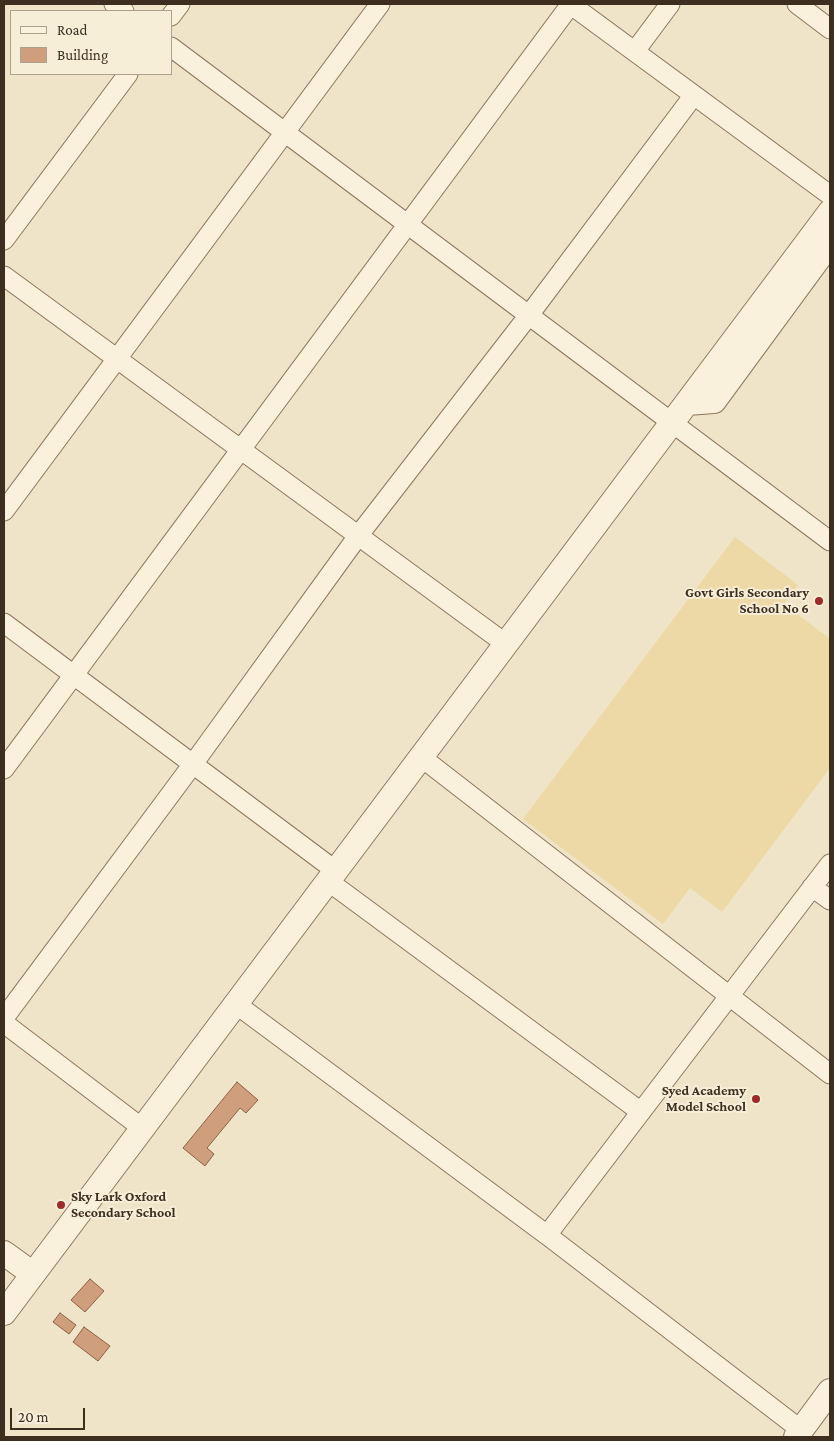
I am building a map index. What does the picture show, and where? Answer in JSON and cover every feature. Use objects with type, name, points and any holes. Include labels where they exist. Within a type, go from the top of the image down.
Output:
[{"type":"street","points":[[172,15],[180,4]]},
{"type":"street","points":[[4,511],[380,4]]},
{"type":"street","points":[[4,769],[570,4],[830,196]]},
{"type":"street","points":[[634,51],[670,4]]},
{"type":"street","points":[[797,4],[830,29]]},
{"type":"street","points":[[172,48],[830,540]]},
{"type":"street","points":[[4,240],[127,75]]},
{"type":"street","points":[[4,1018],[193,764],[358,536],[529,315],[694,95]]},
{"type":"street","points":[[4,1313],[830,212]]},
{"type":"street","points":[[687,403],[714,401],[830,243]]},
{"type":"street","points":[[4,276],[506,644]]},
{"type":"street","points":[[4,623],[193,764],[332,876],[641,1112]]},
{"type":"street","points":[[421,757],[830,1074]]},
{"type":"street","points":[[547,1236],[830,864]]},
{"type":"street","points":[[812,887],[830,900]]},
{"type":"street","points":[[236,1004],[547,1236],[798,1433],[830,1391]]},
{"type":"street","points":[[4,1024],[142,1128]]},
{"type":"street","points":[[4,1253],[33,1274]]},
{"type":"sand","points":[[735,537],[798,585],[784,604],[830,639],[830,768],[722,912],[690,888],[663,924],[523,819]]},
{"type":"building","points":[[237,1082],[258,1100],[246,1113],[240,1108],[207,1148],[214,1154],[205,1166],[183,1148]]},
{"type":"building","points":[[90,1279],[104,1291],[85,1312],[71,1300]]},
{"type":"building","points":[[60,1313],[76,1325],[69,1334],[53,1322]]},
{"type":"building","points":[[84,1327],[110,1346],[98,1361],[73,1342]]},
{"type":"place","name":"Govt Girls Secondary School No 6","points":[[819,601]]},
{"type":"place","name":"Syed Academy Model School","points":[[756,1099]]},
{"type":"place","name":"Sky Lark Oxford Secondary School","points":[[61,1205]]}]
